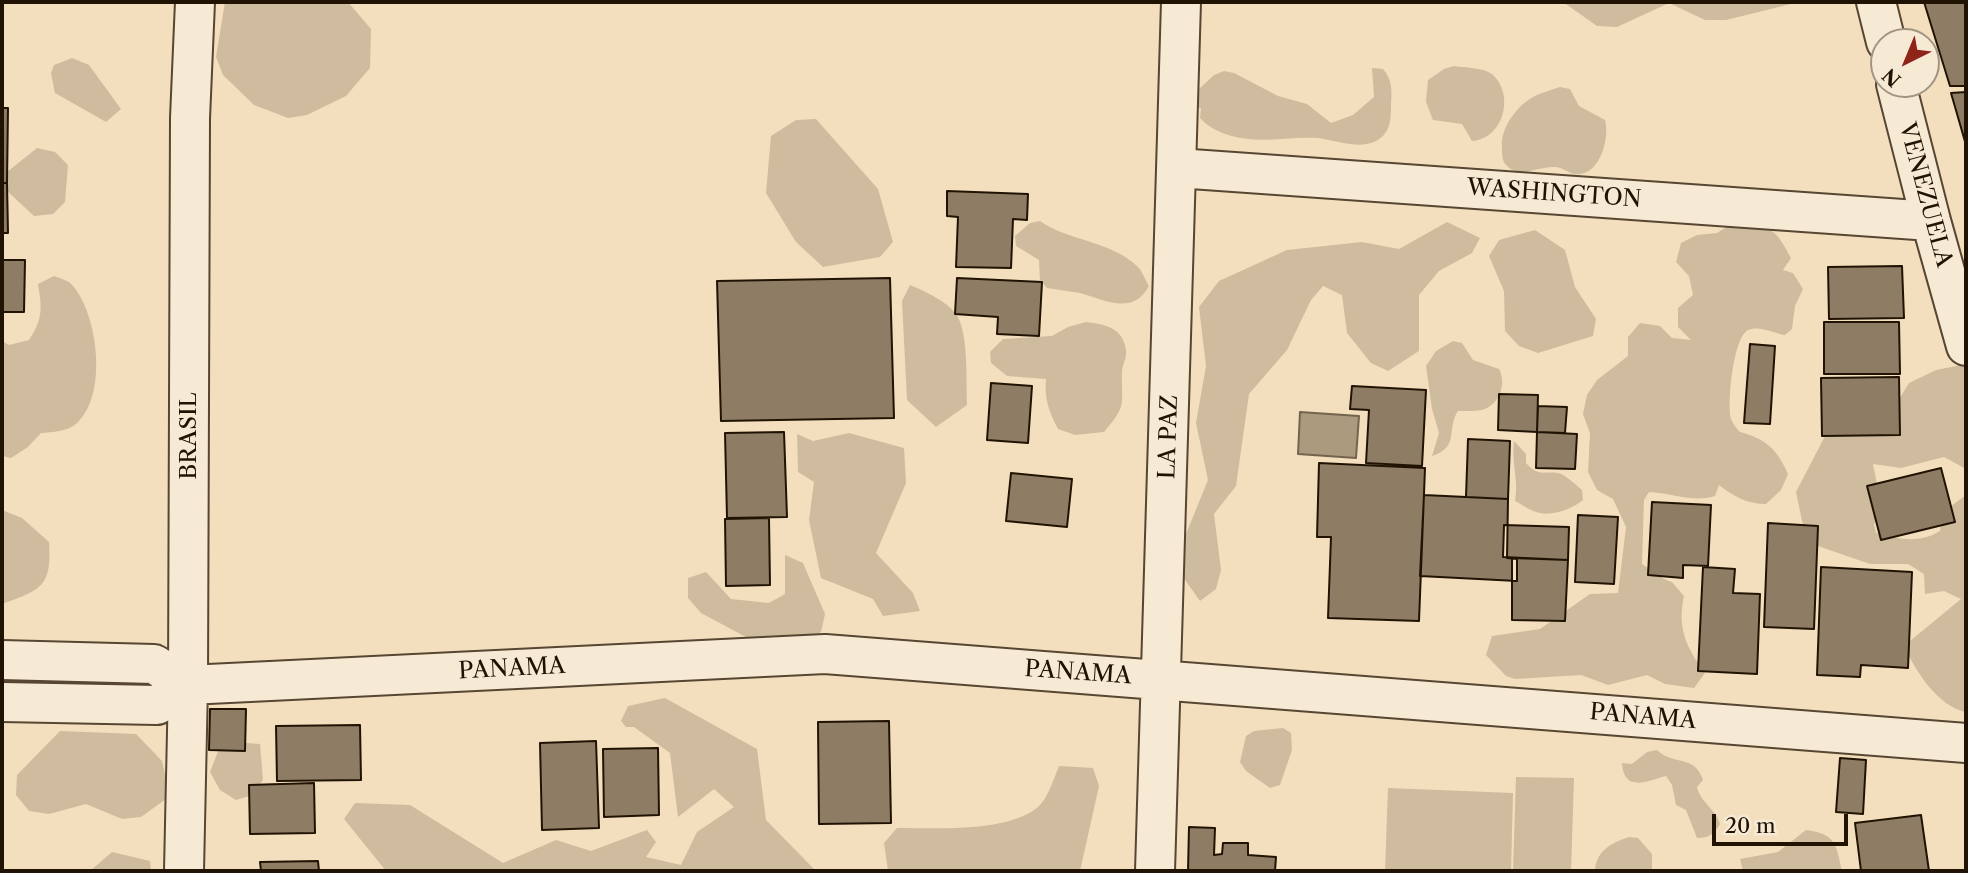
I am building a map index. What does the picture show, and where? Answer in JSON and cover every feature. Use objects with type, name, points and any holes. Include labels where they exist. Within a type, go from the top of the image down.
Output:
[{"type":"street","name":"BRASIL","points":[[184,871],[188,685],[190,118],[195,2]]},
{"type":"street","name":"LA PAZ","points":[[1156,871],[1181,2]]},
{"type":"street","points":[[1876,2],[1882,28]]},
{"type":"street","name":"VENEZUELA","points":[[1900,98],[1966,346]]},
{"type":"street","name":"WASHINGTON","points":[[1177,168],[1931,221]]},
{"type":"street","name":"PANAMA","points":[[188,685],[825,654],[1966,743]]},
{"type":"street","points":[[2,660],[154,664],[188,685],[157,705],[2,702]]},
{"type":"shaded area","points":[[225,2],[348,2],[371,29],[370,68],[346,96],[307,115],[288,118],[254,105],[223,75],[216,57]]},
{"type":"shaded area","points":[[1563,2],[1799,2],[1726,20],[1705,20],[1669,3],[1617,27],[1597,26]]},
{"type":"shaded area","points":[[72,58],[89,65],[121,109],[106,122],[55,93],[51,73],[54,65]]},
{"type":"shaded area","points":[[1454,66],[1488,72],[1499,83],[1503,93],[1503,114],[1492,132],[1483,138],[1472,141],[1462,124],[1433,120],[1426,102],[1428,80]]},
{"type":"shaded area","points":[[1372,68],[1383,69],[1390,81],[1391,110],[1385,134],[1369,144],[1355,145],[1318,138],[1264,140],[1232,136],[1214,129],[1200,118],[1201,108],[1196,107],[1194,97],[1214,75],[1224,71],[1234,73],[1278,96],[1307,104],[1331,123],[1353,115],[1374,97]]},
{"type":"shaded area","points":[[1560,87],[1570,89],[1579,106],[1605,120],[1606,136],[1597,163],[1584,173],[1575,174],[1555,167],[1525,172],[1513,170],[1506,165],[1502,156],[1502,140],[1507,125],[1516,111],[1528,100]]},
{"type":"shaded area","points":[[816,119],[878,189],[893,242],[880,257],[823,267],[796,242],[766,193],[771,136],[796,120]]},
{"type":"shaded area","points":[[37,148],[55,152],[68,165],[65,202],[53,214],[34,216],[6,190],[7,172]]},
{"type":"shaded area","points":[[1040,221],[1051,228],[1103,246],[1127,258],[1140,269],[1149,286],[1135,301],[1127,303],[1109,302],[1080,293],[1047,288],[1040,280],[1039,260],[1016,246],[1015,236],[1030,223]]},
{"type":"shaded area","points":[[1447,222],[1480,238],[1472,253],[1439,271],[1419,295],[1419,351],[1388,371],[1371,363],[1347,333],[1342,295],[1323,286],[1311,300],[1287,350],[1249,394],[1236,486],[1214,514],[1221,570],[1216,589],[1200,601],[1178,570],[1179,551],[1208,480],[1196,423],[1206,366],[1199,307],[1219,281],[1287,250],[1362,242],[1399,249]]},
{"type":"shaded area","points":[[1733,223],[1762,227],[1774,233],[1791,258],[1783,270],[1793,273],[1803,289],[1795,306],[1792,329],[1785,335],[1756,328],[1743,335],[1735,357],[1731,386],[1732,421],[1740,432],[1764,442],[1780,458],[1788,474],[1781,490],[1766,504],[1741,499],[1719,485],[1715,496],[1707,498],[1649,492],[1644,500],[1642,564],[1672,582],[1684,596],[1682,618],[1685,637],[1705,673],[1694,688],[1665,684],[1647,675],[1608,685],[1581,675],[1515,679],[1506,676],[1486,655],[1492,636],[1540,629],[1590,594],[1618,593],[1626,527],[1613,499],[1597,490],[1588,472],[1590,433],[1583,414],[1587,395],[1597,380],[1628,356],[1628,337],[1640,323],[1660,326],[1672,338],[1691,340],[1678,327],[1678,308],[1693,295],[1689,276],[1676,262],[1681,243],[1697,235],[1717,233]]},
{"type":"shaded area","points":[[1535,230],[1565,250],[1575,287],[1596,319],[1593,336],[1538,353],[1519,346],[1505,331],[1504,291],[1489,256],[1499,240]]},
{"type":"shaded area","points":[[54,276],[71,284],[82,299],[89,316],[96,355],[93,394],[87,410],[73,426],[60,431],[41,433],[28,447],[11,458],[2,456],[2,341],[9,345],[29,340],[40,314],[38,284]]},
{"type":"shaded area","points":[[910,285],[952,309],[963,333],[967,405],[936,427],[907,400],[902,301]]},
{"type":"shaded area","points":[[1086,322],[1106,326],[1122,337],[1126,354],[1122,369],[1122,404],[1104,432],[1075,435],[1058,429],[1048,405],[1046,379],[1007,376],[991,363],[990,352],[1003,339],[1052,336],[1068,327]]},
{"type":"shaded area","points":[[1453,341],[1462,343],[1473,360],[1499,369],[1502,385],[1496,401],[1487,408],[1458,411],[1449,443],[1441,452],[1432,456],[1439,433],[1432,409],[1426,366],[1436,351]]},
{"type":"shaded area","points":[[1966,364],[1966,469],[1944,457],[1901,468],[1873,464],[1882,509],[1874,524],[1876,533],[1908,539],[1932,535],[1940,531],[1943,512],[1966,495],[1966,712],[1956,709],[1937,695],[1914,666],[1904,646],[1961,599],[1944,591],[1925,594],[1924,574],[1908,564],[1870,564],[1815,545],[1804,530],[1796,492],[1824,438],[1837,426],[1885,422],[1909,383],[1936,370]]},
{"type":"shaded area","points":[[1300,412],[1359,416],[1356,458],[1298,454]]},
{"type":"shaded area","points":[[849,433],[904,448],[906,483],[876,553],[913,593],[920,611],[883,616],[873,599],[821,578],[809,520],[814,482],[798,472],[797,434],[813,441]]},
{"type":"shaded area","points":[[1514,441],[1526,454],[1526,463],[1530,467],[1538,472],[1564,476],[1582,490],[1583,500],[1563,511],[1545,514],[1515,501]]},
{"type":"shaded area","points":[[2,510],[22,518],[49,542],[49,557],[46,578],[41,585],[26,595],[2,604]]},
{"type":"shaded area","points":[[785,555],[803,563],[825,614],[821,632],[790,652],[770,650],[701,613],[688,598],[688,578],[706,572],[731,599],[769,603],[785,594]]},
{"type":"shaded area","points":[[665,698],[757,749],[766,820],[816,871],[386,871],[344,819],[355,803],[410,805],[503,863],[556,840],[591,851],[647,830],[656,842],[646,857],[681,865],[697,832],[734,807],[714,789],[678,817],[670,753],[634,727],[626,727],[621,721],[628,706]]},
{"type":"shaded area","points":[[1283,728],[1291,733],[1292,750],[1280,785],[1270,788],[1246,771],[1240,762],[1246,736],[1254,731]]},
{"type":"shaded area","points":[[60,731],[136,734],[162,761],[170,796],[141,817],[122,819],[86,804],[49,814],[29,811],[16,795],[17,775]]},
{"type":"shaded area","points":[[222,741],[260,744],[263,780],[253,795],[236,800],[220,790],[210,772]]},
{"type":"shaded area","points":[[1657,750],[1670,758],[1689,763],[1699,772],[1703,780],[1697,787],[1699,792],[1720,824],[1711,835],[1697,838],[1686,810],[1676,805],[1672,785],[1666,776],[1638,783],[1627,778],[1622,763],[1632,764],[1647,752]]},
{"type":"shaded area","points":[[1059,766],[1093,768],[1099,786],[1080,871],[888,871],[884,843],[897,828],[992,825],[1027,814],[1040,805]]},
{"type":"shaded area","points":[[1516,777],[1574,778],[1571,871],[1513,871]]},
{"type":"shaded area","points":[[1388,788],[1513,793],[1511,871],[1385,871]]},
{"type":"shaded area","points":[[1806,830],[1823,834],[1833,842],[1842,871],[1743,871],[1740,859],[1778,852]]},
{"type":"shaded area","points":[[1629,837],[1638,838],[1652,854],[1652,871],[1595,871],[1601,853],[1616,842]]},
{"type":"shaded area","points":[[112,852],[150,861],[151,871],[90,871]]},
{"type":"building","points":[[1924,2],[1966,2],[1966,86],[1950,86],[1940,54],[1940,28],[1932,28]]},
{"type":"building","points":[[1966,92],[1966,145],[1951,93]]},
{"type":"building","points":[[2,108],[8,108],[7,183],[2,183]]},
{"type":"building","points":[[2,183],[7,183],[8,233],[2,233]]},
{"type":"building","points":[[947,191],[1028,194],[1027,220],[1013,219],[1011,268],[956,267],[958,217],[947,216]]},
{"type":"building","points":[[2,260],[25,260],[24,312],[2,312]]},
{"type":"building","points":[[1902,266],[1904,318],[1829,319],[1828,267]]},
{"type":"building","points":[[890,278],[894,418],[721,421],[717,281]]},
{"type":"building","points":[[957,278],[1042,282],[1039,336],[997,334],[998,317],[955,314]]},
{"type":"building","points":[[1824,322],[1899,322],[1900,374],[1824,374]]},
{"type":"building","points":[[1750,344],[1775,346],[1770,424],[1744,423]]},
{"type":"building","points":[[1899,377],[1900,435],[1822,436],[1821,378]]},
{"type":"building","points":[[991,383],[1032,386],[1028,443],[987,440]]},
{"type":"building","points":[[1352,386],[1426,390],[1422,466],[1366,463],[1369,410],[1350,409]]},
{"type":"building","points":[[1499,394],[1538,395],[1537,432],[1498,430]]},
{"type":"building","points":[[1538,406],[1567,407],[1565,433],[1537,432]]},
{"type":"building","points":[[784,432],[787,517],[727,518],[725,433]]},
{"type":"building","points":[[1537,432],[1577,434],[1575,469],[1536,468]]},
{"type":"building","points":[[1468,439],[1510,441],[1508,499],[1466,497]]},
{"type":"building","points":[[1319,463],[1425,468],[1419,621],[1328,618],[1331,537],[1317,537]]},
{"type":"building","points":[[1941,468],[1955,522],[1881,540],[1867,486]]},
{"type":"building","points":[[1011,473],[1072,479],[1067,527],[1006,521]]},
{"type":"building","points":[[1424,495],[1508,499],[1507,558],[1517,559],[1517,581],[1420,576]]},
{"type":"building","points":[[1652,502],[1711,505],[1708,566],[1683,565],[1683,578],[1648,575]]},
{"type":"building","points":[[1578,515],[1618,517],[1614,584],[1575,582]]},
{"type":"building","points":[[769,518],[770,585],[726,586],[725,519]]},
{"type":"building","points":[[1768,523],[1818,526],[1814,629],[1764,627]]},
{"type":"building","points":[[1504,525],[1569,527],[1568,560],[1503,557]]},
{"type":"building","points":[[1512,558],[1568,560],[1565,621],[1512,620]]},
{"type":"building","points":[[1703,567],[1735,569],[1733,593],[1760,594],[1757,674],[1698,671]]},
{"type":"building","points":[[1821,567],[1912,572],[1908,668],[1861,665],[1860,677],[1817,675]]},
{"type":"building","points":[[210,709],[246,709],[245,751],[209,750]]},
{"type":"building","points":[[889,721],[891,823],[819,824],[818,722]]},
{"type":"building","points":[[360,725],[361,780],[277,781],[276,726]]},
{"type":"building","points":[[596,741],[599,828],[542,830],[540,743]]},
{"type":"building","points":[[658,748],[659,815],[604,817],[603,749]]},
{"type":"building","points":[[1840,758],[1866,760],[1863,814],[1836,812]]},
{"type":"building","points":[[314,783],[315,833],[250,834],[249,785]]},
{"type":"building","points":[[1921,815],[1929,871],[1861,871],[1855,823]]},
{"type":"building","points":[[1189,827],[1215,828],[1214,855],[1222,854],[1223,843],[1248,843],[1248,855],[1276,857],[1275,871],[1188,871]]},
{"type":"building","points":[[318,861],[319,871],[261,871],[260,862]]}]
